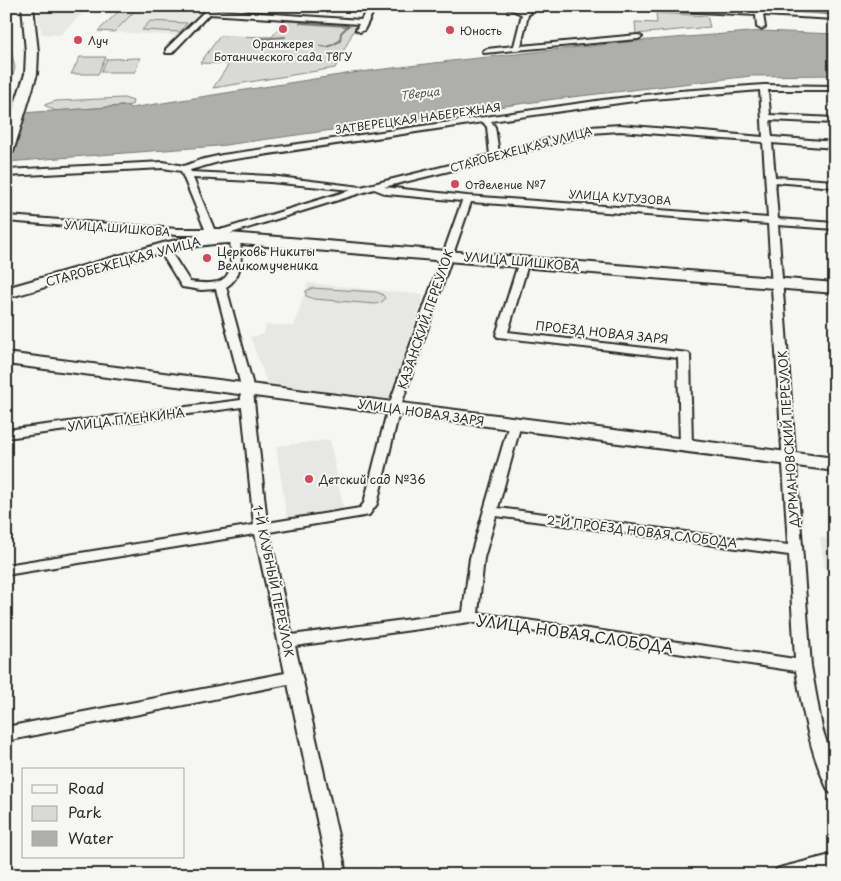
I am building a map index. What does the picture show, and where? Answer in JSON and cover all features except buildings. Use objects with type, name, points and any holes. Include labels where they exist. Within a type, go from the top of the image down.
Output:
[{"type":"main road","points":[[6,134],[24,80],[28,31],[20,6]]},
{"type":"main road","points":[[6,152],[30,80],[32,58],[27,6]]},
{"type":"main road","name":"СТАРОБЕЖЕЦКАЯ УЛИЦА","points":[[6,293],[163,248],[220,236]]},
{"type":"main road","name":"УЛИЦА ШИШКОВА","points":[[220,236],[835,288]]},
{"type":"main road","name":"УЛИЦА НОВАЯ ЗАРЯ","points":[[6,358],[246,396],[394,408],[835,465]]},
{"type":"street","points":[[169,51],[212,6]]},
{"type":"street","points":[[360,30],[373,6]]},
{"type":"street","points":[[508,6],[526,10],[517,48]]},
{"type":"street","points":[[621,6],[759,10],[835,17]]},
{"type":"street","points":[[759,10],[761,27]]},
{"type":"street","points":[[206,12],[363,22]]},
{"type":"street","points":[[487,51],[638,37]]},
{"type":"street","name":"ЗАТВЕРЕЦКАЯ НАБЕРЕЖНАЯ","points":[[187,172],[203,162],[222,158],[677,93],[764,87],[835,88]]},
{"type":"street","name":"ДУРМАНОВСКИЙ ПЕРЕУЛОК","points":[[764,87],[791,460],[803,666],[817,741],[835,787]]},
{"type":"street","points":[[766,117],[835,121]]},
{"type":"street","points":[[486,119],[491,127],[494,157]]},
{"type":"street","name":"СТАРОБЕЖЕЦКАЯ УЛИЦА","points":[[220,236],[374,186],[494,157],[581,132],[603,128],[835,145]]},
{"type":"street","points":[[6,173],[163,165],[187,172],[364,189]]},
{"type":"street","points":[[163,248],[186,285],[208,289],[221,287],[232,276],[236,266],[187,172]]},
{"type":"street","points":[[771,179],[835,184]]},
{"type":"street","name":"УЛИЦА КУТУЗОВА","points":[[374,186],[387,190],[468,199],[835,226]]},
{"type":"street","name":"КАЗАНСКИЙ ПЕРЕУЛОК","points":[[261,529],[364,512],[370,504],[394,408],[468,199]]},
{"type":"street","name":"УЛИЦА ШИШКОВА","points":[[8,219],[220,236]]},
{"type":"street","name":"ПРОЕЗД НОВАЯ ЗАРЯ","points":[[524,261],[502,335],[684,355],[686,446]]},
{"type":"street","name":"1-Й КЛУБНЫЙ ПЕРЕУЛОК","points":[[221,287],[246,382],[261,529],[335,862],[336,875]]},
{"type":"street","name":"УЛИЦА ПЛЕНКИНА","points":[[6,434],[246,396]]},
{"type":"street","points":[[470,617],[477,558],[515,424]]},
{"type":"street","name":"2-Й ПРОЕЗД НОВАЯ СЛОБОДА","points":[[490,511],[795,551]]},
{"type":"street","points":[[6,570],[261,529]]},
{"type":"street","name":"УЛИЦА НОВАЯ СЛОБОДА","points":[[287,641],[470,617],[803,666]]},
{"type":"street","points":[[6,734],[293,677]]},
{"type":"street","points":[[783,875],[835,862]]},
{"type":"shaded area","points":[[36,6],[90,6],[60,35],[42,34]]},
{"type":"shaded area","points":[[101,6],[207,6],[181,36],[114,32],[137,9]]},
{"type":"shaded area","points":[[308,283],[424,295],[389,403],[268,385],[250,337],[264,334],[266,325],[294,326]]},
{"type":"shaded area","name":"Детский сад №36","points":[[330,440],[344,512],[287,518],[276,446]]},
{"type":"shaded area","points":[[820,537],[835,539],[835,632]]},
{"type":"green space","points":[[120,10],[135,11],[114,32],[98,31]]},
{"type":"green space","points":[[656,13],[707,16],[710,27],[636,34],[635,22],[657,23]]},
{"type":"green space","points":[[150,21],[187,23],[180,32],[142,30]]},
{"type":"green space","points":[[284,21],[357,24],[335,68],[213,88],[229,64],[200,63],[220,36],[272,37]]},
{"type":"green space","points":[[6,39],[9,40],[15,68],[10,86],[6,86]]},
{"type":"green space","points":[[80,57],[106,57],[98,74],[71,74]]},
{"type":"green space","points":[[140,58],[135,72],[101,72],[107,59]]},
{"type":"green space","points":[[124,98],[133,101],[132,105],[56,111],[44,105],[56,101]]},
{"type":"green space","points":[[312,288],[376,292],[382,294],[385,298],[382,302],[375,304],[314,299],[306,296],[306,291]]},
{"type":"water","name":"Тверца","points":[[762,31],[835,34],[835,75],[751,76],[555,99],[218,146],[6,162],[6,114],[127,106],[131,108],[352,73],[636,41]]},
{"type":"waterway","points":[[300,23],[348,26],[341,33],[340,41],[328,47],[321,46]]},
{"type":"waterway","points":[[259,39],[285,37]]},
{"type":"place","name":"Оранжерея Ботанического сада ТвГУ","points":[[283,29]]},
{"type":"place","name":"Юность","points":[[450,30]]},
{"type":"place","name":"Луч","points":[[78,40]]},
{"type":"place","name":"Отделение №7","points":[[455,184]]},
{"type":"place","name":"Церковь Никиты Великомученика","points":[[207,258]]},
{"type":"place","name":"Детский сад №36","points":[[309,479]]}]
